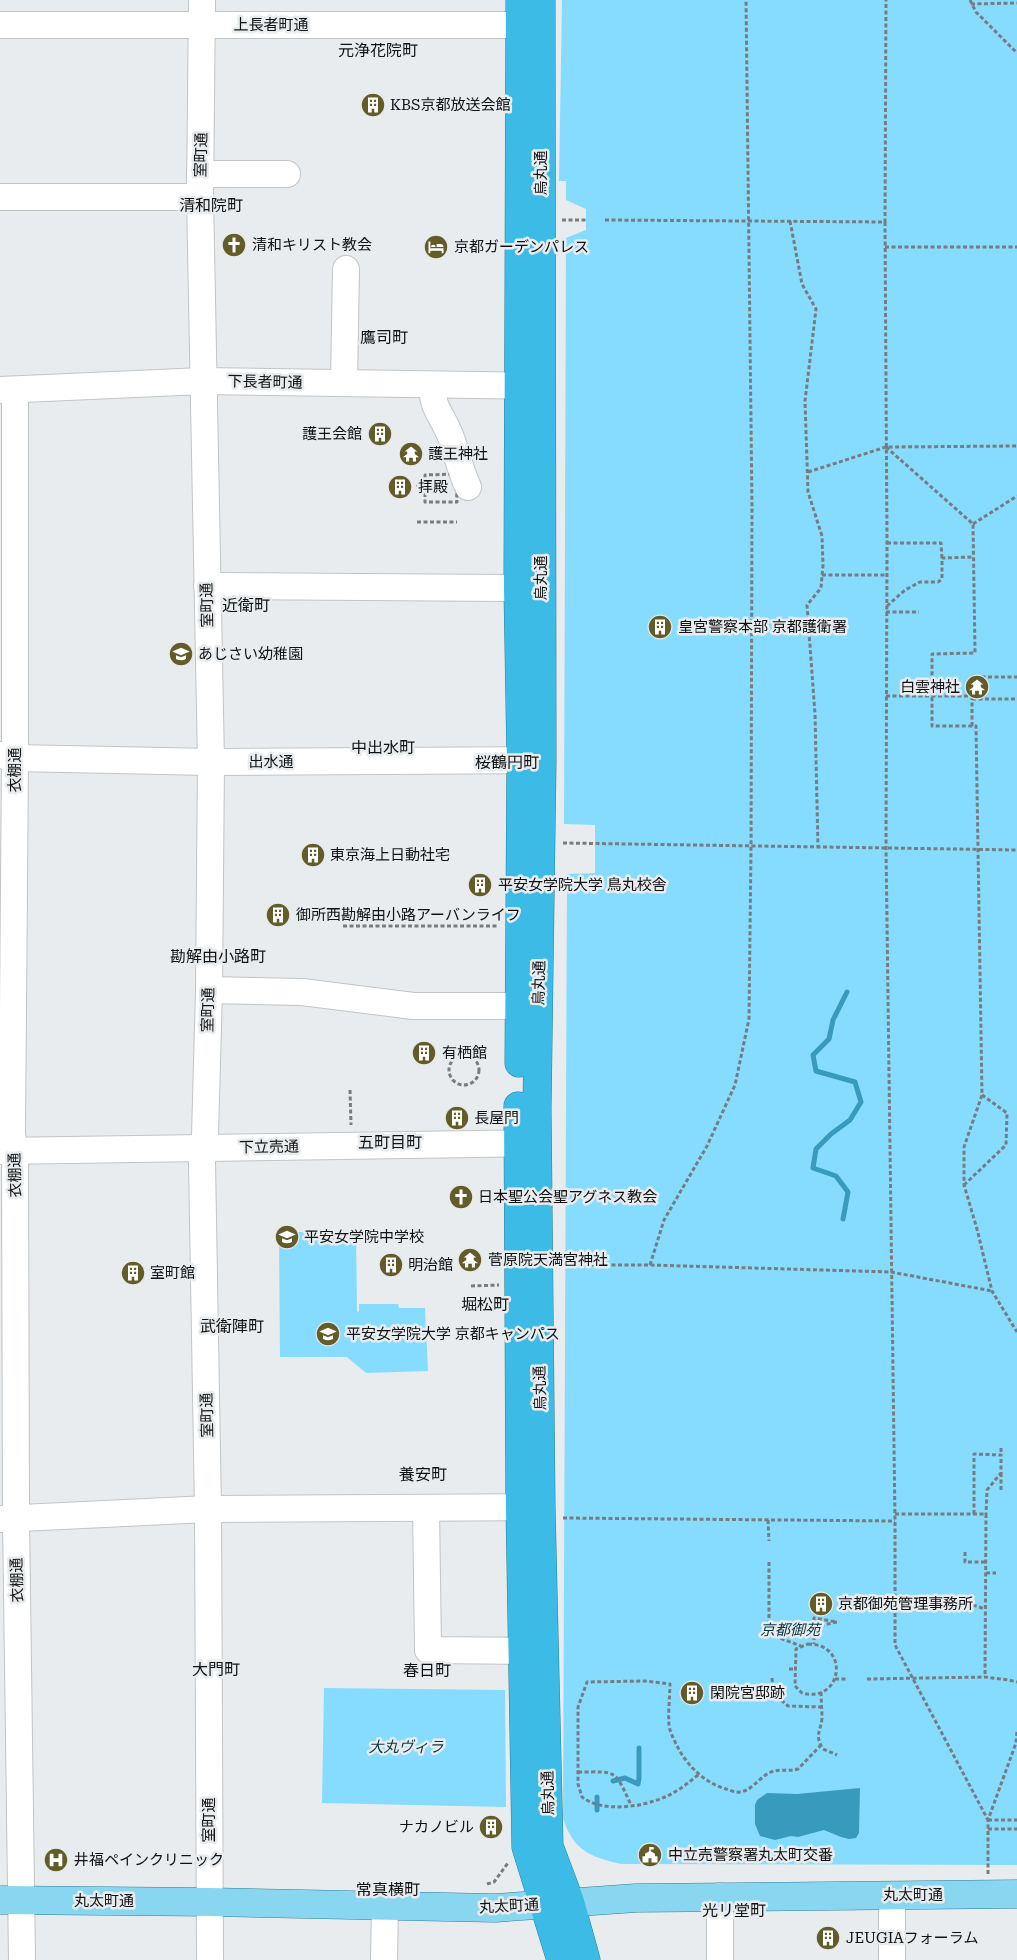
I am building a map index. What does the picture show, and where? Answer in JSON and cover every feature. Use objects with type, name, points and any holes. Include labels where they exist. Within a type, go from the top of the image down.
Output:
[{"type":"highway","name":"烏丸通","points":[[528,1143],[531,760],[530,12]]},
{"type":"highway","name":"烏丸通","points":[[530,386],[518,588],[531,760],[519,1006],[528,1143],[541,1511],[549,1846],[570,1902],[586,1960]]},
{"type":"highway","name":"烏丸通","points":[[541,1511],[524,1651],[526,1847],[561,1960]]},
{"type":"main road","name":"丸太町通","points":[[11,1900],[495,1908],[636,1898],[1017,1894]]},
{"type":"street","name":"上長者町通","points":[[0,25],[202,13],[530,12]]},
{"type":"street","name":"室町通","points":[[202,13],[200,185],[211,762],[208,990],[204,1148],[202,1162],[208,1509],[210,1960]]},
{"type":"street","points":[[0,197],[200,185],[286,174]]},
{"type":"street","points":[[344,383],[346,269]]},
{"type":"street","name":"下長者町通","points":[[7,390],[204,381],[530,386]]},
{"type":"street","points":[[432,385],[432,399],[450,433],[460,471],[468,487]]},
{"type":"street","name":"衣棚通","points":[[7,390],[12,1124],[8,1151],[11,1900],[22,1960]]},
{"type":"street","points":[[207,586],[518,588]]},
{"type":"street","name":"出水通","points":[[8,756],[211,762],[531,760]]},
{"type":"street","points":[[208,990],[302,992],[413,1006],[519,1006]]},
{"type":"street","name":"下立売通","points":[[8,1151],[528,1143]]},
{"type":"street","points":[[426,1508],[428,1650],[524,1651]]},
{"type":"street","points":[[8,1519],[208,1509],[426,1508],[541,1511]]},
{"type":"street","points":[[892,1895],[892,1960]]},
{"type":"street","points":[[720,1896],[720,1960]]},
{"type":"street","points":[[384,1960],[385,1906]]},
{"type":"path","points":[[650,1265],[664,1220],[707,1146],[735,1086],[748,1019],[751,846],[752,508],[746,0]]},
{"type":"path","points":[[886,0],[886,848],[895,1645],[988,1820]]},
{"type":"path","points":[[970,2],[1017,3]]},
{"type":"path","points":[[970,2],[976,12],[1017,53]]},
{"type":"path","points":[[605,220],[885,222]]},
{"type":"path","points":[[790,221],[802,284],[816,309],[805,401],[808,492],[822,536],[821,588],[807,605],[815,714],[818,847]]},
{"type":"path","points":[[885,247],[1017,247]]},
{"type":"path","points":[[808,472],[886,448],[1017,446]]},
{"type":"path","points":[[886,448],[973,524]]},
{"type":"path","points":[[456,474],[456,502],[426,502],[425,486],[425,475],[456,474]]},
{"type":"path","points":[[416,486],[425,486]]},
{"type":"path","points":[[973,524],[1017,496]]},
{"type":"path","points":[[417,522],[456,522]]},
{"type":"path","points":[[973,524],[972,557],[975,653],[932,654],[932,726],[976,726],[982,1095],[964,1147],[964,1185],[992,1291],[1017,1332]]},
{"type":"path","points":[[886,606],[906,590],[920,582],[938,582],[942,579],[941,543],[887,543]]},
{"type":"path","points":[[942,558],[972,557]]},
{"type":"path","points":[[822,574],[886,575]]},
{"type":"path","points":[[886,612],[920,612]]},
{"type":"path","points":[[972,726],[972,677],[1017,677]]},
{"type":"path","points":[[886,696],[1017,699]]},
{"type":"path","points":[[555,843],[1017,850]]},
{"type":"path","points":[[343,926],[507,926]]},
{"type":"path","points":[[461,1055],[471,1056],[480,1068],[474,1082],[465,1086],[456,1083],[452,1079],[449,1070],[452,1061],[461,1055]]},
{"type":"path","points":[[350,1090],[351,1133]]},
{"type":"path","points":[[964,1185],[1006,1145],[1007,1113],[982,1095]]},
{"type":"path","points":[[592,1266],[650,1265],[891,1272],[992,1291]]},
{"type":"path","points":[[553,1266],[578,1266]]},
{"type":"path","points":[[471,1286],[504,1285]]},
{"type":"path","points":[[1001,1448],[1001,1490]]},
{"type":"path","points":[[974,1514],[974,1454],[1001,1454]]},
{"type":"path","points":[[985,1677],[987,1490],[1001,1473]]},
{"type":"path","points":[[541,1511],[768,1520],[895,1521]]},
{"type":"path","points":[[895,1514],[986,1514]]},
{"type":"path","points":[[768,1520],[768,1540]]},
{"type":"path","points":[[965,1552],[965,1562],[986,1562]]},
{"type":"path","points":[[768,1562],[770,1634],[802,1646]]},
{"type":"path","points":[[986,1573],[996,1573]]},
{"type":"path","points":[[895,1603],[970,1604],[985,1609]]},
{"type":"path","points":[[814,1627],[837,1622],[814,1618],[814,1627],[814,1644]]},
{"type":"path","points":[[814,1644],[826,1649],[835,1659],[835,1679],[827,1689],[821,1692],[808,1694],[798,1690],[796,1686],[796,1649],[802,1646],[814,1644]]},
{"type":"path","points":[[790,1669],[796,1669]]},
{"type":"path","points":[[868,1679],[985,1677],[1017,1682]]},
{"type":"path","points":[[772,1678],[773,1693],[788,1706],[822,1707]]},
{"type":"path","points":[[835,1679],[847,1679]]},
{"type":"path","points":[[698,1775],[665,1797],[631,1805],[598,1805],[582,1797],[579,1791],[578,1772],[578,1707],[586,1682],[644,1681],[670,1684],[670,1730],[679,1752],[698,1775],[717,1786],[742,1792],[775,1770],[798,1769],[820,1745]]},
{"type":"path","points":[[821,1692],[822,1720],[818,1728],[820,1745],[823,1749],[837,1755]]},
{"type":"path","points":[[989,1894],[988,1820],[1016,1743],[1017,1731]]},
{"type":"path","points":[[578,1772],[608,1771],[618,1778],[631,1805]]},
{"type":"path","points":[[988,1820],[1017,1820]]},
{"type":"path","points":[[988,1829],[1017,1829]]},
{"type":"path","points":[[481,1886],[494,1882],[512,1857]]},
{"type":"green space","name":"京都御苑","points":[[562,0],[1017,0],[1017,1865],[621,1864],[592,1855],[584,1850],[572,1838],[563,1818],[567,874],[595,873],[595,825],[564,824],[566,238],[586,230],[586,209],[566,200],[566,181],[559,181]]},
{"type":"green space","points":[[279,1232],[356,1232],[357,1312],[359,1311],[359,1304],[398,1304],[399,1308],[425,1308],[428,1371],[366,1373],[347,1357],[280,1357]]},
{"type":"green space","name":"大丸ヴィラ","points":[[324,1688],[505,1690],[506,1807],[322,1803]]},
{"type":"shaded area","points":[[860,1788],[859,1833],[856,1838],[841,1837],[824,1830],[798,1837],[791,1836],[775,1840],[760,1836],[755,1824],[755,1805],[757,1800],[767,1793],[797,1794]]},
{"type":"waterway","points":[[843,1219],[848,1192],[836,1176],[813,1168],[816,1149],[831,1134],[850,1120],[861,1102],[855,1082],[816,1071],[813,1055],[829,1039],[833,1020],[847,992]]},
{"type":"waterway","points":[[613,1781],[625,1778],[638,1784],[639,1748]]},
{"type":"waterway","points":[[597,1797],[597,1810]]},
{"type":"place","name":"KBS京都放送会館","points":[[373,105]]},
{"type":"place","name":"清和キリスト教会","points":[[234,245]]},
{"type":"place","name":"京都ガーデンパレス","points":[[436,247]]},
{"type":"place","name":"護王会館","points":[[380,434]]},
{"type":"place","name":"護王神社","points":[[411,454]]},
{"type":"place","name":"拝殿","points":[[400,487]]},
{"type":"place","name":"皇宮警察本部 京都護衛署","points":[[660,627]]},
{"type":"place","name":"あじさい幼稚園","points":[[181,654]]},
{"type":"place","name":"白雲神社","points":[[977,687]]},
{"type":"place","name":"東京海上日動社宅","points":[[313,855]]},
{"type":"place","name":"平安女学院大学 鳥丸校舎","points":[[480,885]]},
{"type":"place","name":"御所西勘解由小路アーバンライフ","points":[[278,915]]},
{"type":"place","name":"有栖館","points":[[424,1053]]},
{"type":"place","name":"長屋門","points":[[457,1118]]},
{"type":"place","name":"日本聖公会聖アグネス教会","points":[[461,1197]]},
{"type":"place","name":"平安女学院中学校","points":[[287,1237]]},
{"type":"place","name":"菅原院天満宮神社","points":[[470,1260]]},
{"type":"place","name":"明治館","points":[[391,1265]]},
{"type":"place","name":"室町館","points":[[133,1273]]},
{"type":"place","name":"平安女学院大学 京都キャンパス","points":[[328,1334]]},
{"type":"place","name":"京都御苑管理事務所","points":[[821,1604]]},
{"type":"place","name":"閑院宮邸跡","points":[[692,1693]]},
{"type":"place","name":"ナカノビル","points":[[491,1827]]},
{"type":"place","name":"中立売警察署丸太町交番","points":[[650,1855]]},
{"type":"place","name":"井福ペインクリニック","points":[[56,1860]]},
{"type":"place","name":"JEUGIAフォーラム","points":[[828,1938]]},
{"type":"district","name":"元浄花院町","points":[[378,50]]},
{"type":"district","name":"清和院町","points":[[211,205]]},
{"type":"district","name":"鷹司町","points":[[384,337]]},
{"type":"district","name":"近衛町","points":[[246,605]]},
{"type":"district","name":"中出水町","points":[[383,747]]},
{"type":"district","name":"桜鶴円町","points":[[507,762]]},
{"type":"district","name":"勘解由小路町","points":[[218,956]]},
{"type":"district","name":"五町目町","points":[[390,1142]]},
{"type":"district","name":"堀松町","points":[[485,1304]]},
{"type":"district","name":"武衛陣町","points":[[232,1326]]},
{"type":"district","name":"養安町","points":[[423,1474]]},
{"type":"district","name":"大門町","points":[[216,1669]]},
{"type":"district","name":"春日町","points":[[427,1670]]},
{"type":"district","name":"常真横町","points":[[388,1889]]},
{"type":"district","name":"光リ堂町","points":[[734,1910]]}]
